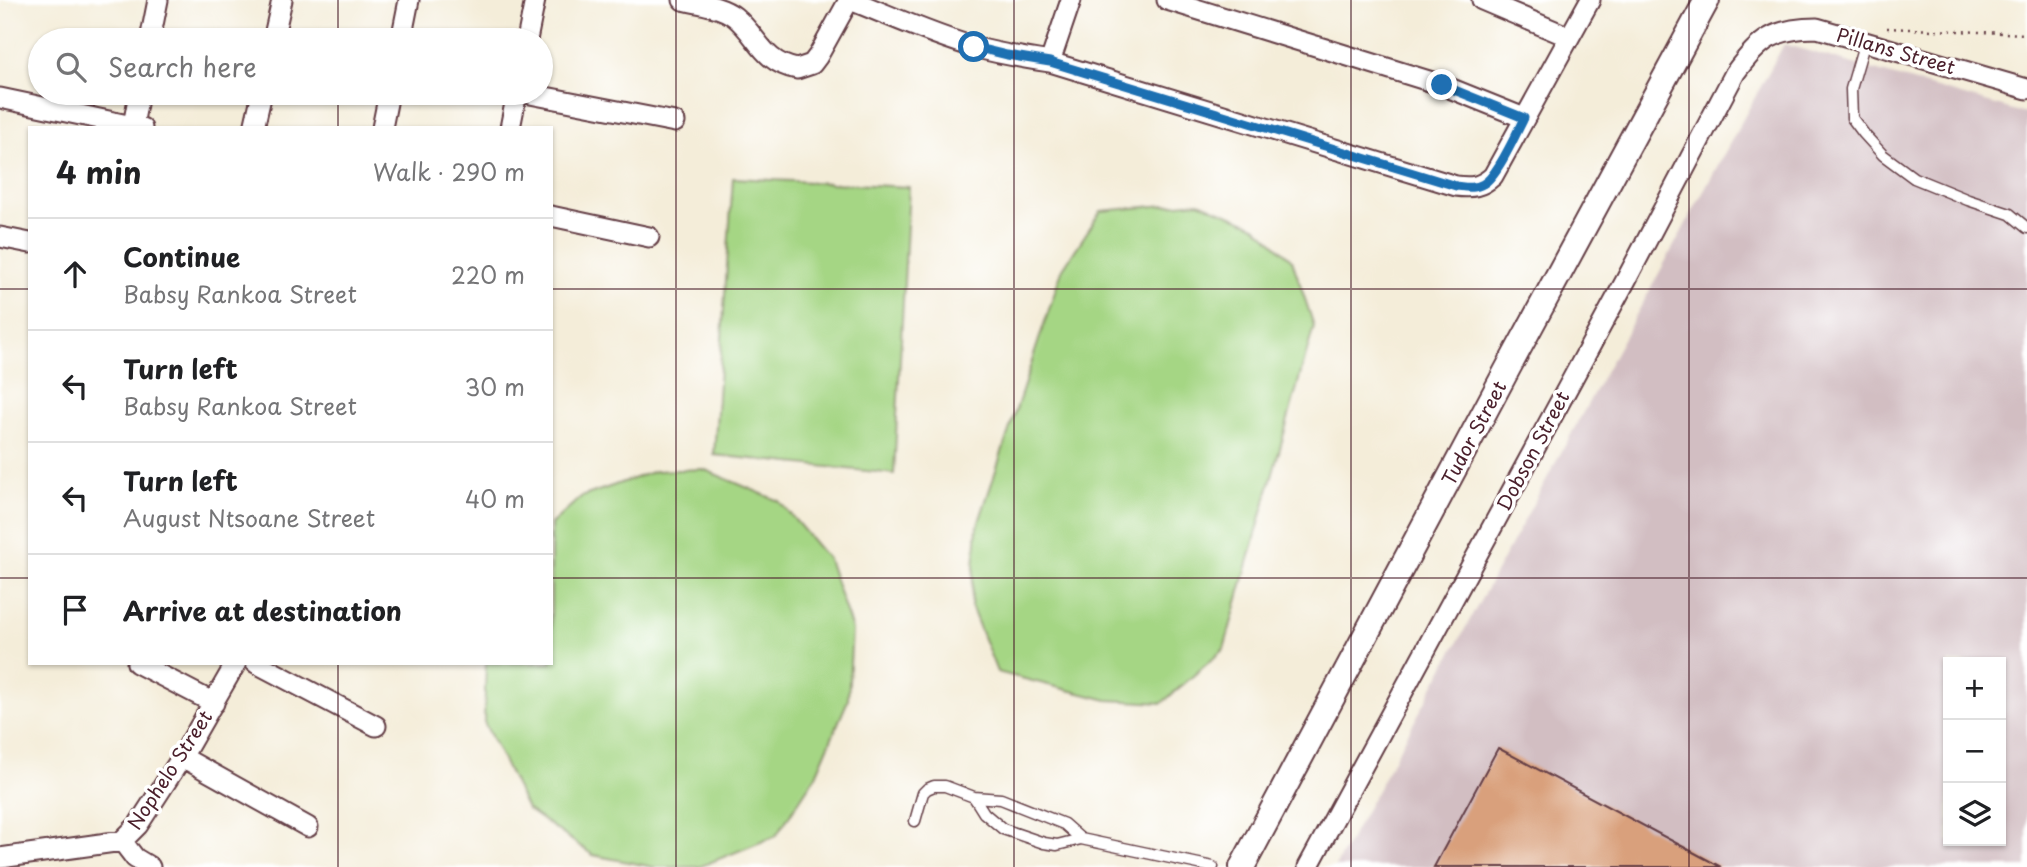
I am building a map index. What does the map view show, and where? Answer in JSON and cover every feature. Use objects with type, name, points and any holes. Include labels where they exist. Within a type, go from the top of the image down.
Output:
[{"type":"street","points":[[152,28],[158,0]]},
{"type":"street","points":[[276,28],[282,0]]},
{"type":"street","points":[[403,28],[409,0]]},
{"type":"street","points":[[529,28],[535,0]]},
{"type":"street","points":[[683,0],[721,9],[735,18],[766,55],[775,62],[797,69],[812,64],[850,0],[950,39],[1007,55],[1050,62],[1456,186],[1470,188],[1483,185],[1493,176],[1590,0]]},
{"type":"street","points":[[1050,62],[1071,0]]},
{"type":"street","points":[[1167,0],[1422,78],[1524,118]]},
{"type":"street","points":[[1482,0],[1569,37]]},
{"type":"street","name":"Tudor Street","points":[[1242,867],[1707,0]]},
{"type":"street","name":"Pillans Street","points":[[1765,40],[1789,30],[1817,28],[2027,89]]},
{"type":"street","name":"Dobson Street","points":[[1308,867],[1735,73],[1748,55],[1765,40]]},
{"type":"street","points":[[0,98],[28,104]]},
{"type":"street","points":[[553,98],[675,122]]},
{"type":"street","points":[[33,105],[132,126]]},
{"type":"street","points":[[137,126],[138,105]]},
{"type":"street","points":[[254,126],[259,105]]},
{"type":"street","points":[[382,126],[387,105]]},
{"type":"street","points":[[510,126],[515,105]]},
{"type":"street","points":[[553,216],[649,237]]},
{"type":"street","points":[[0,237],[28,243]]},
{"type":"street","points":[[141,665],[214,703]]},
{"type":"street","name":"Nophelo Street","points":[[0,858],[122,841],[138,825],[182,757],[235,665]]},
{"type":"street","points":[[261,665],[376,726]]},
{"type":"street","points":[[182,757],[308,827]]},
{"type":"street","points":[[122,841],[135,859],[150,867]]},
{"type":"lane","points":[[1865,41],[1852,89],[1852,118],[1864,134],[1883,155],[1914,178],[2010,214],[2027,228]]},
{"type":"lane","points":[[915,821],[923,793],[934,786],[945,786],[974,797],[1001,799],[1064,824],[1081,839]]},
{"type":"lane","points":[[974,797],[984,813],[1003,829],[1044,844],[1057,845],[1081,839],[1213,867]]},
{"type":"path","points":[[1886,28],[2027,34]]},
{"type":"shaded area","points":[[1784,44],[2027,114],[2027,867],[1335,867]]},
{"type":"green space","points":[[733,178],[909,187],[894,474],[714,455]]},
{"type":"green space","points":[[1199,202],[1256,226],[1292,260],[1314,326],[1224,649],[1162,703],[1107,700],[997,672],[971,606],[977,528],[1062,270],[1101,211]]},
{"type":"green space","points":[[703,469],[779,501],[828,559],[852,630],[848,700],[816,775],[776,836],[699,867],[653,867],[593,855],[527,809],[484,722],[486,665],[553,665],[553,522],[581,497],[655,471]]},
{"type":"building","points":[[1498,748],[1721,867],[1434,867]]},
{"type":"route","points":[[974,47],[1050,62],[1456,186],[1470,188],[1483,185],[1493,176],[1524,118],[1442,85]]}]
